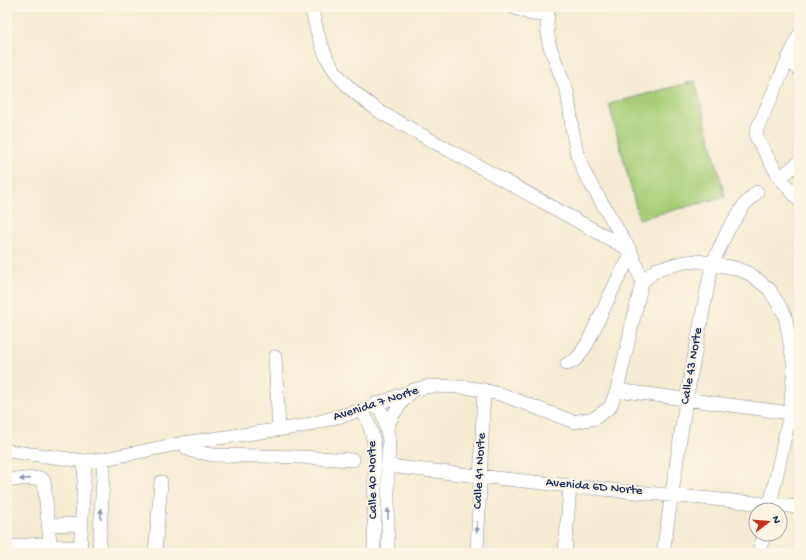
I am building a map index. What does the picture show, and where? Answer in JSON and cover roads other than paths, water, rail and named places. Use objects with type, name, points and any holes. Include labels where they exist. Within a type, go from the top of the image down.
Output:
[{"type":"street","points":[[311,7],[322,47],[329,62],[339,78],[362,99],[382,113],[631,252]]},
{"type":"street","points":[[513,7],[531,14],[547,11],[546,25],[549,44],[567,92],[577,154],[585,174],[631,252],[642,282],[657,269],[685,262],[698,261],[735,268],[750,274],[769,289],[785,315],[794,366],[795,413],[771,502]]},
{"type":"street","points":[[799,35],[757,129],[756,136],[780,178],[799,200]]},
{"type":"street","points":[[788,58],[799,70]]},
{"type":"street","points":[[780,178],[799,162]]},
{"type":"street","name":"Calle 43 Norte","points":[[663,553],[686,400],[712,264],[728,230],[744,205],[757,192]]},
{"type":"street","points":[[567,364],[574,361],[579,356],[586,344],[631,252]]},
{"type":"street","name":"Avenida 7 Norte","points":[[7,451],[85,461],[104,459],[183,443],[304,426],[362,410],[413,390],[430,386],[463,386],[504,395],[574,422],[595,418],[610,407],[617,390],[642,282]]},
{"type":"street","points":[[275,356],[279,429]]},
{"type":"street","name":"Calle 40 Norte","points":[[387,428],[396,408],[413,390]]},
{"type":"street","name":"Calle 41 Norte","points":[[476,553],[484,390]]},
{"type":"street","points":[[617,390],[795,413]]},
{"type":"street","name":"Calle 40 Norte","points":[[377,403],[384,417],[389,440],[388,553]]},
{"type":"street","name":"Calle 40 Norte","points":[[362,410],[368,420],[375,449],[374,553]]},
{"type":"street","points":[[183,443],[192,451],[212,455],[353,460]]},
{"type":"street","points":[[100,553],[104,459]]},
{"type":"street","points":[[7,547],[39,544],[50,550],[80,551],[85,461]]},
{"type":"street","name":"Avenida 6D Norte","points":[[388,466],[570,486],[672,494],[748,504]]},
{"type":"street","points":[[7,480],[39,478],[44,482],[50,550]]},
{"type":"street","points":[[155,553],[161,482]]},
{"type":"street","points":[[565,553],[570,486]]},
{"type":"street","name":"Avenida 6D Norte","points":[[788,507],[799,507]]},
{"type":"street","points":[[48,525],[82,524]]},
{"type":"street","points":[[759,553],[762,542]]}]
